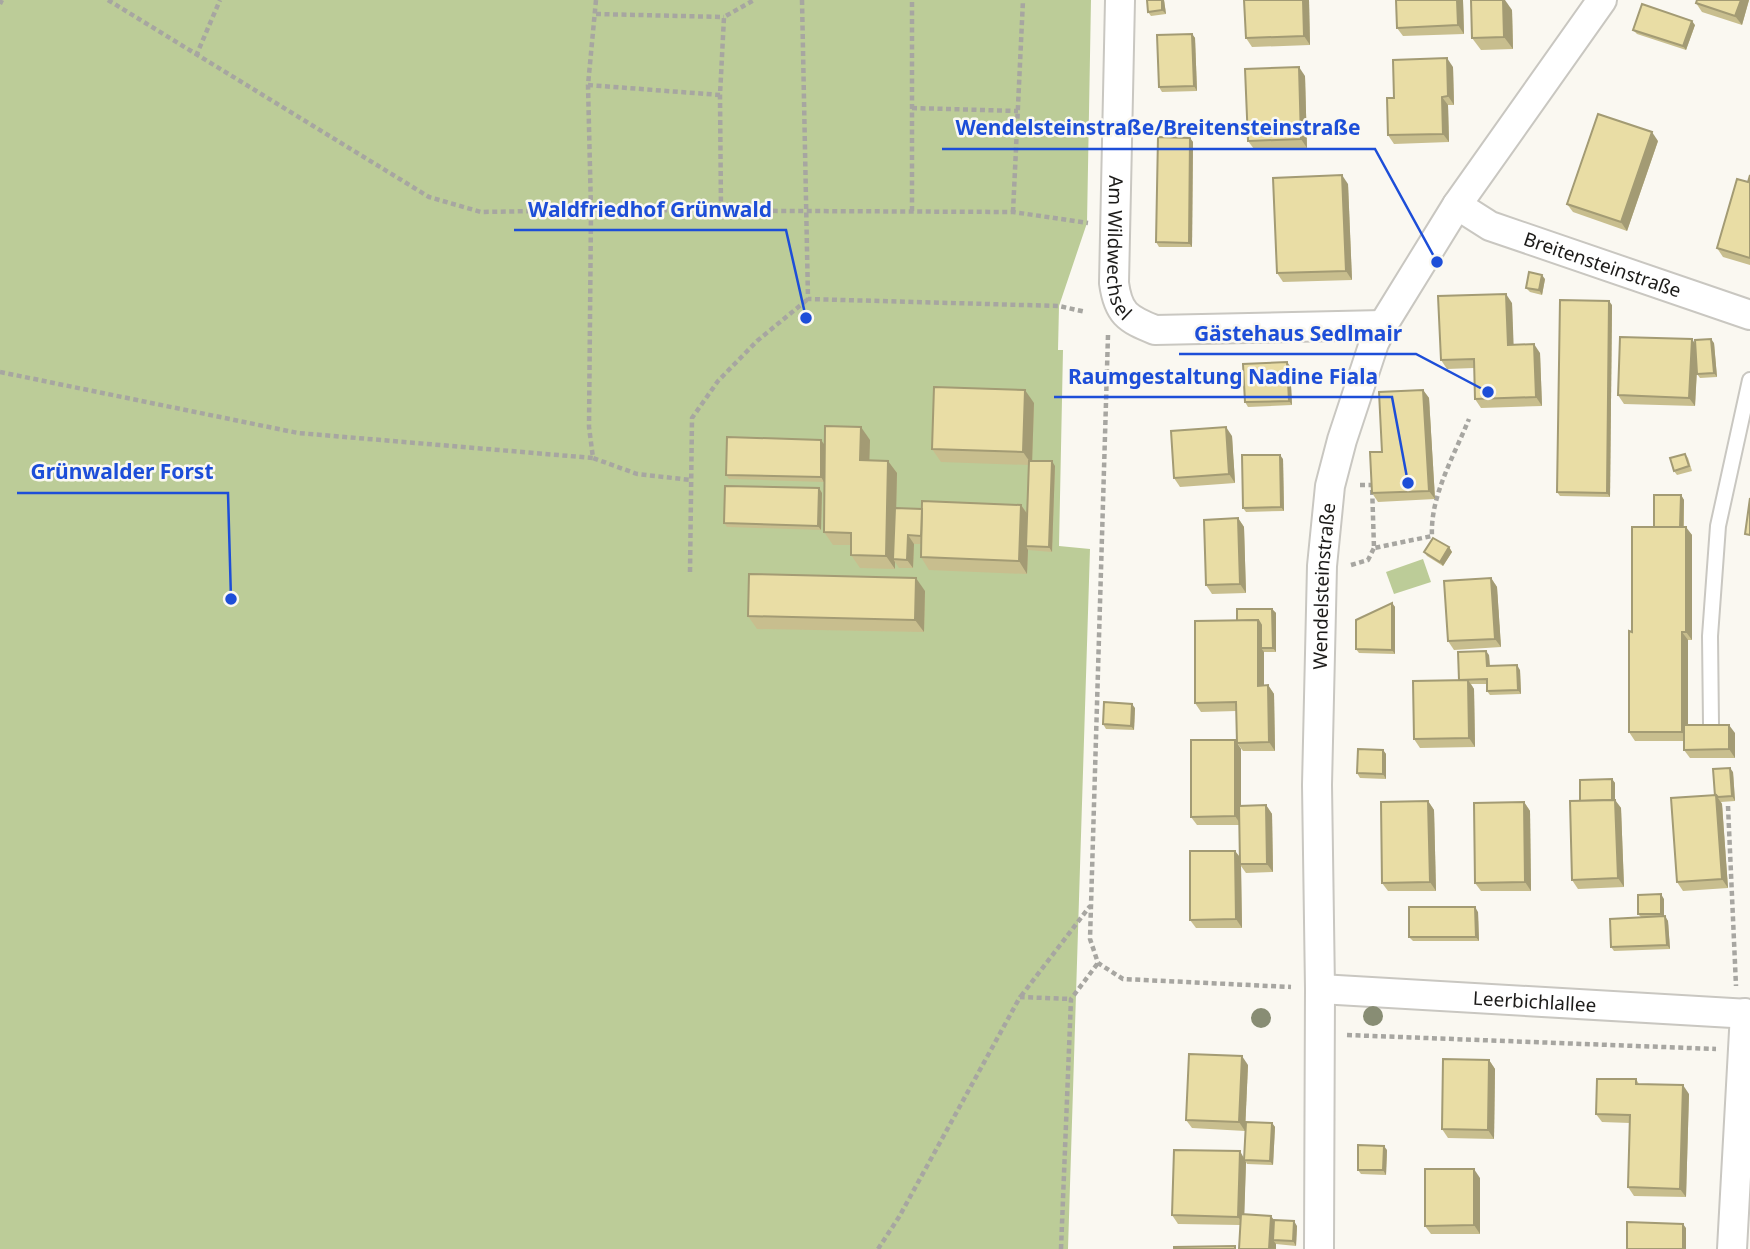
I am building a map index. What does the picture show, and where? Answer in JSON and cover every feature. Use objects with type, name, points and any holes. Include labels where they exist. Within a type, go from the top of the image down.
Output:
[{"type":"street","name":"Am Wildwechsel","points":[[1119,0],[1114,283],[1116,303],[1134,321],[1155,330],[1383,325]]},
{"type":"street","name":"Wendelsteinstraße","points":[[1319,1249],[1318,680],[1322,566],[1330,485],[1374,343],[1383,325],[1457,205],[1602,0]]},
{"type":"street","name":"Breitensteinstraße","points":[[1457,205],[1490,226],[1562,253],[1750,315]]},
{"type":"street","name":"Leerbichlallee","points":[[1320,989],[1744,1013]]},
{"type":"street","points":[[1732,1249],[1744,1013]]},
{"type":"lane","points":[[1711,724],[1710,636],[1718,526],[1750,380]]},
{"type":"path","points":[[108,0],[429,197],[481,212],[1013,212],[1087,223]]},
{"type":"path","points":[[197,56],[220,0]]},
{"type":"path","points":[[593,458],[589,427],[591,210],[588,85],[596,0]]},
{"type":"path","points":[[596,14],[724,17],[754,0]]},
{"type":"path","points":[[802,0],[808,299]]},
{"type":"path","points":[[912,0],[912,211]]},
{"type":"path","points":[[1013,212],[1023,0]]},
{"type":"path","points":[[721,210],[720,95],[724,17]]},
{"type":"path","points":[[588,85],[720,95]]},
{"type":"path","points":[[912,108],[1018,111]]},
{"type":"path","points":[[690,572],[692,418],[718,381],[757,341],[808,299],[1059,306],[1086,312]]},
{"type":"path","points":[[1116,303],[1107,340],[1090,939],[1098,963],[1123,979],[1320,989]]},
{"type":"path","points":[[0,372],[298,433],[593,458],[637,474],[691,480]]},
{"type":"path","points":[[1330,485],[1371,485],[1374,548],[1432,536],[1431,516],[1436,500],[1469,419]]},
{"type":"path","points":[[1728,806],[1744,1013]]},
{"type":"path","points":[[878,1249],[899,1217],[1020,997],[1090,906]]},
{"type":"path","points":[[1061,1249],[1071,999],[1098,963]]},
{"type":"path","points":[[1020,997],[1071,999]]},
{"type":"path","points":[[1319,1034],[1743,1050]]},
{"type":"green space","points":[[0,0],[1091,0],[1087,223],[1059,306],[1058,350],[1063,350],[1059,546],[1090,549],[1068,1249],[0,1249]]},
{"type":"green space","points":[[1423,559],[1431,582],[1394,594],[1386,572]]},
{"type":"building","points":[[1147,0],[1162,0],[1162,10],[1148,12]]},
{"type":"building","points":[[1244,0],[1303,0],[1304,36],[1246,38]]},
{"type":"building","points":[[1396,0],[1457,0],[1458,25],[1397,28]]},
{"type":"building","points":[[1471,0],[1503,0],[1504,37],[1472,38]]},
{"type":"building","points":[[1697,0],[1741,0],[1735,16],[1696,3]]},
{"type":"building","points":[[1642,4],[1692,21],[1683,46],[1633,30]]},
{"type":"building","points":[[1192,34],[1194,86],[1159,87],[1157,35]]},
{"type":"building","points":[[1447,58],[1448,96],[1442,97],[1443,134],[1388,135],[1387,98],[1394,98],[1393,60]]},
{"type":"building","points":[[1299,67],[1301,139],[1248,141],[1245,69]]},
{"type":"building","points":[[1598,114],[1652,132],[1621,222],[1567,204]]},
{"type":"building","points":[[1158,137],[1190,138],[1189,243],[1156,242]]},
{"type":"building","points":[[1342,175],[1346,271],[1277,273],[1273,178]]},
{"type":"building","points":[[1750,175],[1750,258],[1717,248],[1737,179],[1748,182]]},
{"type":"building","points":[[1529,272],[1542,275],[1539,290],[1526,288]]},
{"type":"building","points":[[1506,294],[1508,345],[1534,344],[1536,397],[1475,399],[1474,359],[1441,360],[1438,296]]},
{"type":"building","points":[[1560,300],[1609,301],[1607,493],[1557,492]]},
{"type":"building","points":[[1620,337],[1692,339],[1689,398],[1618,395]]},
{"type":"building","points":[[1711,339],[1714,373],[1697,374],[1695,340]]},
{"type":"building","points":[[1287,362],[1289,401],[1245,402],[1243,364]]},
{"type":"building","points":[[934,387],[1025,390],[1023,452],[932,449]]},
{"type":"building","points":[[1423,390],[1429,491],[1372,493],[1370,452],[1382,452],[1379,392]]},
{"type":"building","points":[[825,426],[861,427],[860,460],[888,461],[886,556],[851,555],[851,533],[824,532]]},
{"type":"building","points":[[1226,427],[1229,474],[1174,478],[1171,431]]},
{"type":"building","points":[[727,437],[821,440],[821,477],[726,475]]},
{"type":"building","points":[[1685,454],[1689,466],[1674,471],[1670,458]]},
{"type":"building","points":[[1242,455],[1280,455],[1281,507],[1243,508]]},
{"type":"building","points":[[1029,461],[1052,461],[1049,547],[1026,546]]},
{"type":"building","points":[[725,486],[819,488],[818,526],[724,523]]},
{"type":"building","points":[[1654,495],[1681,495],[1680,527],[1654,527]]},
{"type":"building","points":[[1750,498],[1750,535],[1745,534]]},
{"type":"building","points":[[922,501],[1021,505],[1019,561],[921,557]]},
{"type":"building","points":[[895,508],[922,509],[921,536],[908,535],[907,560],[893,559]]},
{"type":"building","points":[[1238,518],[1240,584],[1206,585],[1204,520]]},
{"type":"building","points":[[1632,527],[1686,527],[1682,732],[1629,732]]},
{"type":"building","points":[[1433,538],[1449,547],[1440,562],[1424,552]]},
{"type":"building","points":[[749,574],[916,578],[915,620],[748,616]]},
{"type":"building","points":[[1491,578],[1495,639],[1448,641],[1444,581]]},
{"type":"building","points":[[1392,603],[1392,650],[1356,649],[1356,620]]},
{"type":"building","points":[[1237,609],[1272,609],[1273,648],[1261,648],[1261,625],[1258,620],[1237,621]]},
{"type":"building","points":[[1258,620],[1258,686],[1268,685],[1269,742],[1237,743],[1236,702],[1195,703],[1195,621]]},
{"type":"building","points":[[1486,651],[1487,666],[1517,665],[1518,690],[1487,691],[1487,679],[1459,680],[1458,652]]},
{"type":"building","points":[[1468,680],[1469,738],[1414,739],[1413,681]]},
{"type":"building","points":[[1104,702],[1132,704],[1131,726],[1103,724]]},
{"type":"building","points":[[1684,725],[1729,725],[1729,749],[1684,750]]},
{"type":"building","points":[[1191,740],[1235,740],[1235,816],[1191,817]]},
{"type":"building","points":[[1358,749],[1383,750],[1383,774],[1357,773]]},
{"type":"building","points":[[1730,768],[1732,796],[1715,796],[1713,769]]},
{"type":"building","points":[[1612,779],[1612,800],[1580,801],[1580,780]]},
{"type":"building","points":[[1716,795],[1722,879],[1677,882],[1671,798]]},
{"type":"building","points":[[1615,800],[1618,878],[1572,880],[1570,801]]},
{"type":"building","points":[[1428,801],[1430,882],[1382,883],[1381,802]]},
{"type":"building","points":[[1524,802],[1525,882],[1475,883],[1474,803]]},
{"type":"building","points":[[1266,805],[1267,864],[1240,864],[1239,806]]},
{"type":"building","points":[[1190,851],[1235,851],[1236,919],[1190,920]]},
{"type":"building","points":[[1661,894],[1661,914],[1638,914],[1638,895]]},
{"type":"building","points":[[1409,907],[1475,907],[1476,937],[1409,937]]},
{"type":"building","points":[[1665,916],[1667,945],[1611,947],[1610,919]]},
{"type":"building","points":[[1189,1054],[1242,1056],[1239,1122],[1186,1120]]},
{"type":"building","points":[[1443,1059],[1489,1060],[1488,1130],[1442,1129]]},
{"type":"building","points":[[1597,1079],[1636,1079],[1636,1084],[1683,1085],[1680,1189],[1628,1187],[1630,1115],[1596,1114]]},
{"type":"building","points":[[1246,1122],[1272,1123],[1270,1161],[1244,1160]]},
{"type":"building","points":[[1358,1145],[1384,1146],[1383,1170],[1358,1170]]},
{"type":"building","points":[[1174,1150],[1240,1151],[1238,1217],[1172,1215]]},
{"type":"building","points":[[1425,1169],[1474,1169],[1474,1225],[1425,1226]]},
{"type":"building","points":[[1241,1214],[1271,1216],[1269,1249],[1239,1249]]},
{"type":"building","points":[[1274,1220],[1294,1221],[1293,1241],[1273,1240]]},
{"type":"building","points":[[1627,1222],[1683,1224],[1683,1249],[1627,1249]]},
{"type":"building","points":[[1235,1246],[1235,1249],[1174,1249],[1174,1247]]},
{"type":"place","name":"Wendelsteinstraße/Breitensteinstraße","points":[[1437,262]]},
{"type":"place","name":"Waldfriedhof Grünwald","points":[[806,318]]},
{"type":"place","name":"Gästehaus Sedlmair","points":[[1488,392]]},
{"type":"place","name":"Raumgestaltung Nadine Fiala","points":[[1408,483]]},
{"type":"place","name":"Grünwalder Forst","points":[[231,599]]}]
